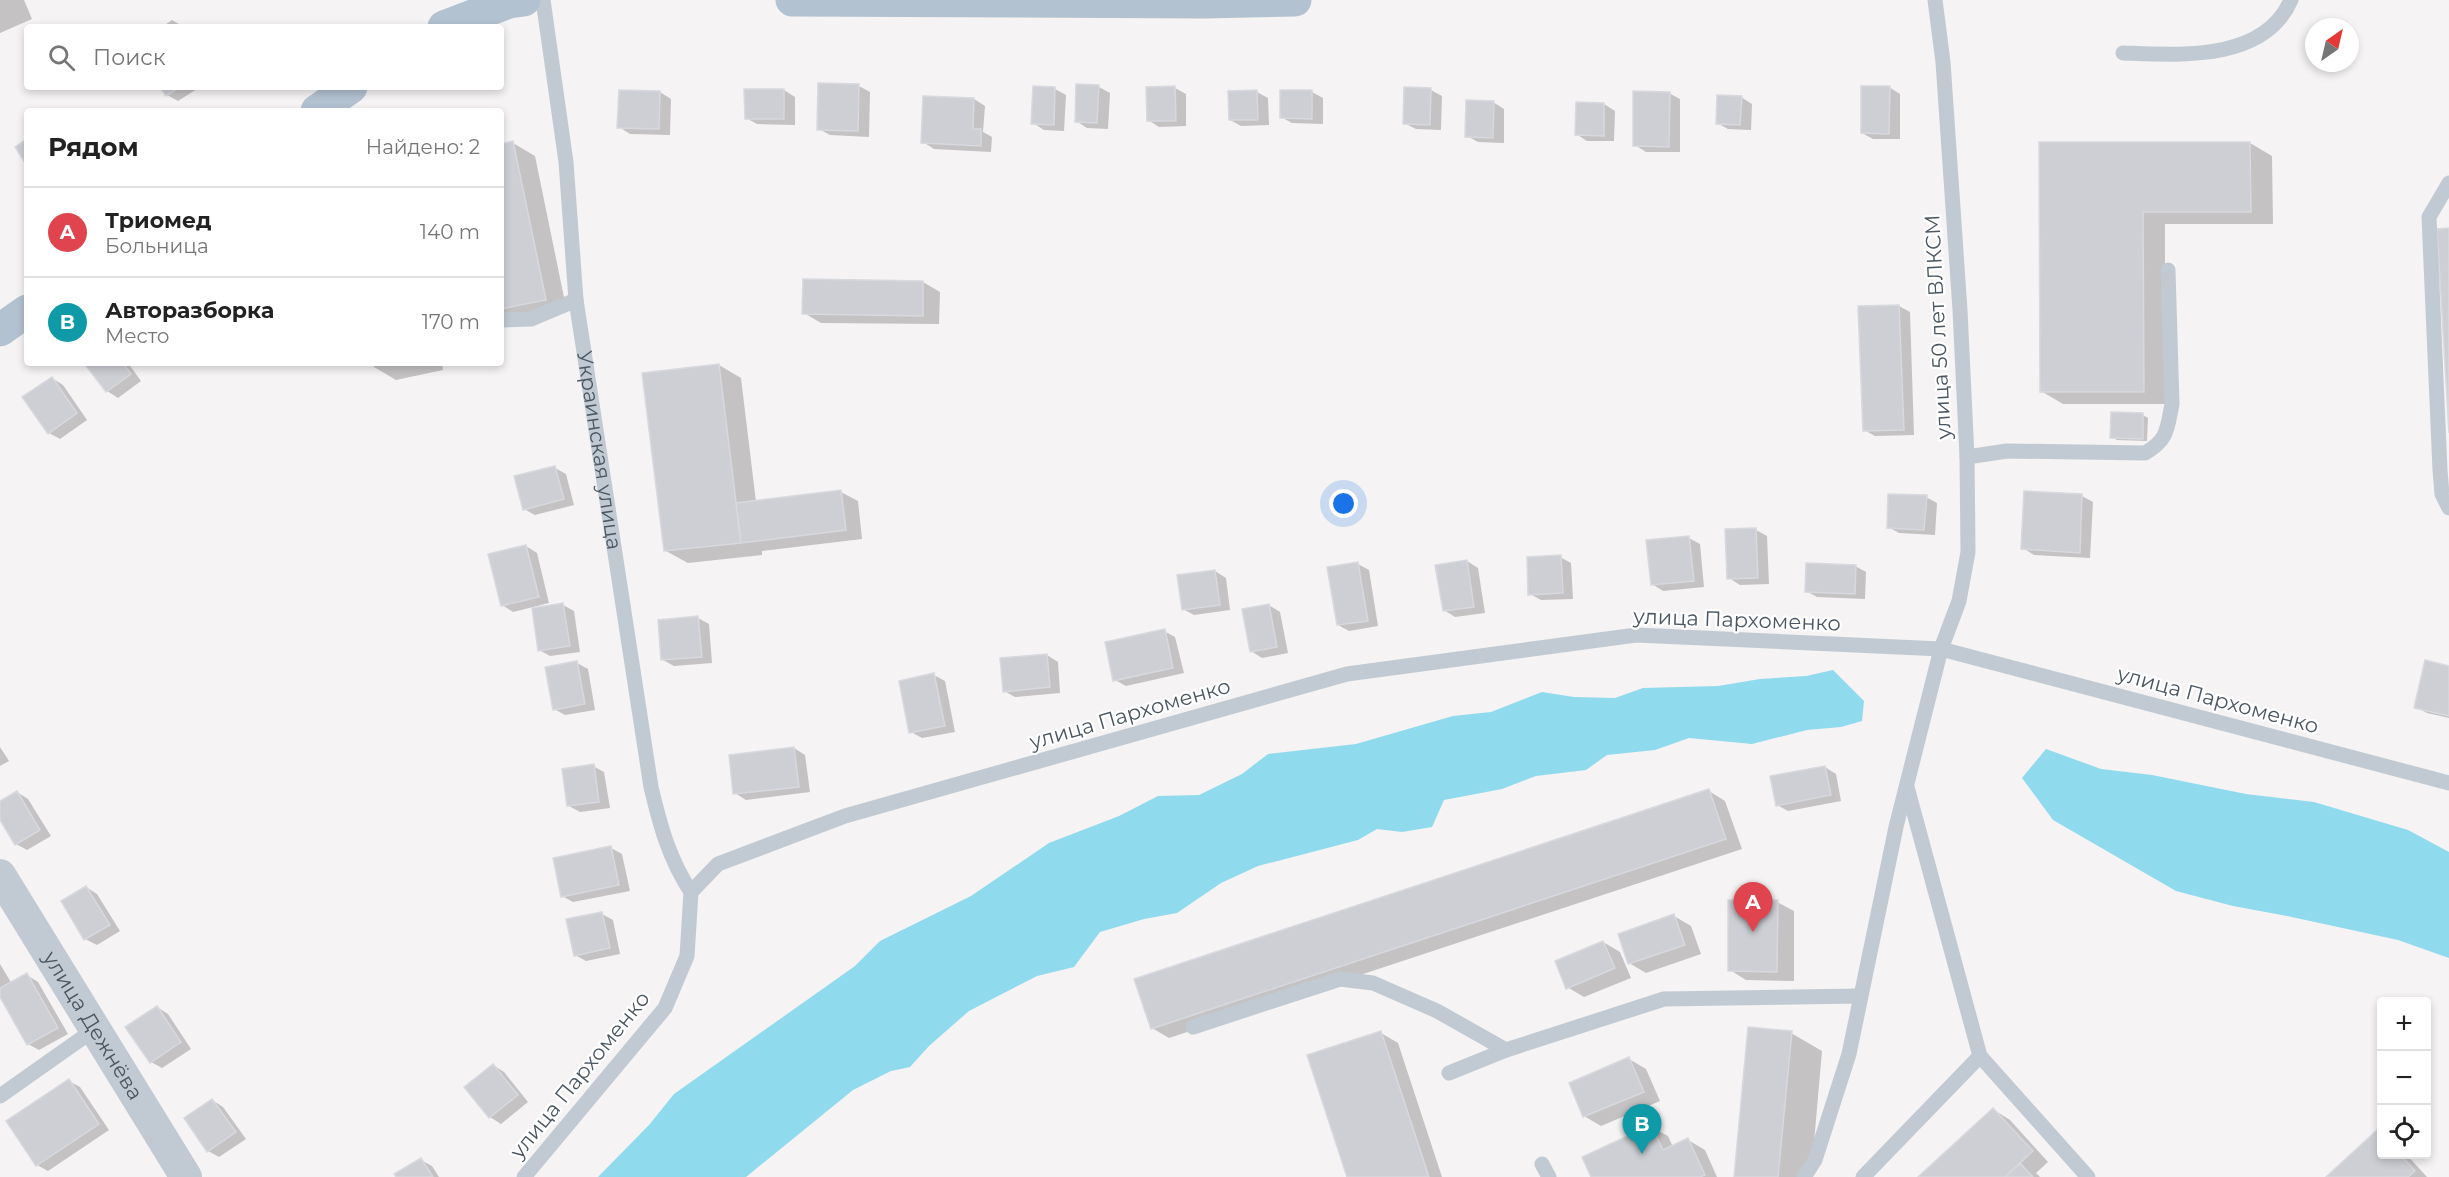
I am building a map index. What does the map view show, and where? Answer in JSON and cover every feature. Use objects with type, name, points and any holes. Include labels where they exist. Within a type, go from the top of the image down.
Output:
[{"type":"main road","points":[[792,0],[1295,0]]},
{"type":"main road","points":[[452,24],[514,1]]},
{"type":"main road","points":[[321,108],[347,90]]},
{"type":"main road","points":[[0,330],[24,313]]},
{"type":"street","name":"улица Дежнёва","points":[[0,875],[186,1177]]},
{"type":"lane","name":"Украинская улица","points":[[543,0],[566,162],[576,300],[651,787],[662,833],[678,872],[691,892]]},
{"type":"lane","name":"улица 50 лет ВЛКСМ","points":[[1935,0],[1949,156],[1967,457],[1968,552],[1959,601],[1941,649]]},
{"type":"lane","points":[[2123,53],[2200,53],[2237,47],[2277,23],[2291,0]]},
{"type":"lane","points":[[2449,183],[2429,217],[2440,470],[2442,494],[2449,508]]},
{"type":"lane","points":[[1967,457],[2007,451],[2145,453],[2160,444],[2168,425],[2172,404],[2168,270]]},
{"type":"lane","points":[[504,320],[531,319],[576,300]]},
{"type":"lane","name":"улица Пархоменко","points":[[524,1177],[665,1008],[687,956],[691,892],[718,864],[846,816],[1347,674],[1636,635],[1941,649],[2449,783]]},
{"type":"lane","points":[[1804,1177],[1815,1160],[1849,1054],[1907,784],[1941,649]]},
{"type":"lane","points":[[1907,784],[1980,1056],[2088,1177]]},
{"type":"lane","points":[[1193,1027],[1340,979],[1373,983],[1437,1011],[1506,1050]]},
{"type":"lane","points":[[1449,1073],[1506,1050],[1664,999],[1860,996]]},
{"type":"lane","points":[[0,1096],[95,1029]]},
{"type":"lane","points":[[1869,1175],[1980,1056]]},
{"type":"water","points":[[1833,670],[1864,701],[1862,721],[1841,727],[1807,730],[1752,744],[1689,738],[1655,750],[1607,755],[1586,770],[1536,776],[1502,789],[1444,800],[1432,827],[1402,832],[1377,829],[1358,840],[1258,866],[1221,883],[1177,913],[1144,919],[1100,932],[1074,967],[1037,976],[969,1011],[929,1046],[910,1067],[891,1071],[853,1090],[746,1177],[598,1177],[649,1125],[674,1094],[855,966],[880,941],[971,896],[1049,843],[1119,816],[1158,796],[1199,795],[1242,774],[1268,754],[1356,744],[1453,716],[1491,712],[1542,692],[1574,697],[1615,698],[1643,688],[1718,686],[1760,679],[1806,676]]},
{"type":"water","points":[[2046,749],[2101,769],[2152,775],[2246,794],[2314,802],[2408,830],[2449,852],[2449,958],[2398,940],[2233,906],[2176,891],[2053,820],[2022,778]]},
{"type":"building","points":[[818,83],[859,84],[858,131],[817,130]]},
{"type":"building","points":[[1076,84],[1099,85],[1097,123],[1075,122]]},
{"type":"building","points":[[1033,86],[1055,87],[1054,125],[1031,124]]},
{"type":"building","points":[[1175,86],[1176,121],[1147,121],[1146,87]]},
{"type":"building","points":[[1861,86],[1890,86],[1889,134],[1861,133]]},
{"type":"building","points":[[1404,87],[1431,88],[1430,125],[1403,124]]},
{"type":"building","points":[[744,89],[784,89],[784,119],[745,119]]},
{"type":"building","points":[[162,90],[175,90],[166,96]]},
{"type":"building","points":[[619,90],[660,91],[659,129],[617,128]]},
{"type":"building","points":[[1257,90],[1258,120],[1229,120],[1228,91]]},
{"type":"building","points":[[1280,90],[1312,90],[1312,119],[1280,118]]},
{"type":"building","points":[[1633,91],[1670,92],[1669,147],[1633,146]]},
{"type":"building","points":[[1717,95],[1742,96],[1740,125],[1716,124]]},
{"type":"building","points":[[923,96],[974,98],[973,129],[981,129],[981,146],[921,143]]},
{"type":"building","points":[[1466,100],[1494,101],[1493,138],[1465,137]]},
{"type":"building","points":[[1576,102],[1604,103],[1604,136],[1575,135]]},
{"type":"building","points":[[24,141],[24,161],[15,147]]},
{"type":"building","points":[[513,141],[546,300],[504,308],[504,143]]},
{"type":"building","points":[[2039,142],[2250,142],[2251,212],[2143,212],[2144,392],[2040,392]]},
{"type":"building","points":[[2449,228],[2449,433],[2437,229]]},
{"type":"building","points":[[803,279],[923,281],[923,316],[802,314]]},
{"type":"building","points":[[1899,305],[1904,430],[1863,431],[1858,306]]},
{"type":"building","points":[[719,364],[741,543],[664,551],[642,373]]},
{"type":"building","points":[[86,366],[125,366],[131,374],[106,392]]},
{"type":"building","points":[[52,377],[77,413],[48,434],[22,397]]},
{"type":"building","points":[[2111,412],[2143,413],[2143,439],[2110,438]]},
{"type":"building","points":[[555,466],[564,499],[523,510],[514,476]]},
{"type":"building","points":[[841,490],[846,530],[741,543],[736,503]]},
{"type":"building","points":[[2024,491],[2082,494],[2080,553],[2021,549]]},
{"type":"building","points":[[1888,494],[1927,495],[1924,530],[1887,528]]},
{"type":"building","points":[[1756,528],[1758,578],[1727,579],[1725,529]]},
{"type":"building","points":[[1689,536],[1694,581],[1651,585],[1646,540]]},
{"type":"building","points":[[526,545],[539,597],[501,606],[488,554]]},
{"type":"building","points":[[1561,555],[1563,593],[1528,595],[1527,557]]},
{"type":"building","points":[[1467,560],[1474,607],[1443,611],[1435,565]]},
{"type":"building","points":[[1358,562],[1368,621],[1337,625],[1327,567]]},
{"type":"building","points":[[1806,563],[1856,565],[1855,594],[1805,592]]},
{"type":"building","points":[[1215,570],[1220,605],[1182,610],[1177,575]]},
{"type":"building","points":[[563,603],[570,646],[538,651],[532,608]]},
{"type":"building","points":[[1269,604],[1277,647],[1250,652],[1242,609]]},
{"type":"building","points":[[698,616],[702,657],[661,660],[658,620]]},
{"type":"building","points":[[1165,629],[1173,668],[1113,681],[1105,642]]},
{"type":"building","points":[[1047,654],[1050,687],[1003,692],[1000,658]]},
{"type":"building","points":[[2425,660],[2449,666],[2449,716],[2414,708]]},
{"type":"building","points":[[577,661],[585,704],[553,710],[545,667]]},
{"type":"building","points":[[934,673],[945,726],[909,733],[899,681]]},
{"type":"building","points":[[794,747],[799,787],[733,794],[729,755]]},
{"type":"building","points":[[594,764],[599,802],[567,806],[562,769]]},
{"type":"building","points":[[1825,766],[1831,795],[1776,806],[1770,776]]},
{"type":"building","points":[[1709,789],[1726,839],[1151,1029],[1134,979]]},
{"type":"building","points":[[17,791],[40,830],[15,845],[0,820],[0,801]]},
{"type":"building","points":[[611,846],[619,885],[561,897],[553,858]]},
{"type":"building","points":[[86,886],[110,925],[84,940],[61,901]]},
{"type":"building","points":[[1728,900],[1778,900],[1777,972],[1728,971]]},
{"type":"building","points":[[602,912],[610,948],[574,956],[566,919]]},
{"type":"building","points":[[1674,914],[1685,945],[1628,964],[1618,934]]},
{"type":"building","points":[[1603,941],[1615,968],[1566,989],[1555,961]]},
{"type":"building","points":[[27,973],[58,1028],[27,1045],[0,997],[0,988]]},
{"type":"building","points":[[157,1006],[181,1042],[150,1063],[125,1027]]},
{"type":"building","points":[[1748,1027],[1792,1031],[1778,1177],[1734,1177]]},
{"type":"building","points":[[1381,1031],[1429,1177],[1347,1177],[1307,1055]]},
{"type":"building","points":[[1629,1057],[1644,1092],[1583,1117],[1569,1083]]},
{"type":"building","points":[[493,1064],[518,1095],[489,1118],[464,1087]]},
{"type":"building","points":[[69,1079],[99,1124],[36,1166],[6,1121]]},
{"type":"building","points":[[212,1099],[236,1132],[207,1152],[184,1118]]},
{"type":"building","points":[[1993,1108],[2033,1151],[2005,1177],[1918,1177]]},
{"type":"building","points":[[1651,1125],[1663,1150],[1688,1138],[1705,1175],[1700,1177],[1591,1177],[1582,1157]]},
{"type":"building","points":[[2377,1130],[2377,1159],[2404,1159],[2415,1171],[2408,1177],[2326,1177]]},
{"type":"building","points":[[421,1158],[433,1177],[396,1177],[394,1174]]},
{"type":"building","points":[[2020,1163],[2033,1177],[2005,1177]]},
{"type":"place","name":"Триомед","points":[[1753,932]]},
{"type":"place","name":"Авторазборка","points":[[1642,1154]]}]
